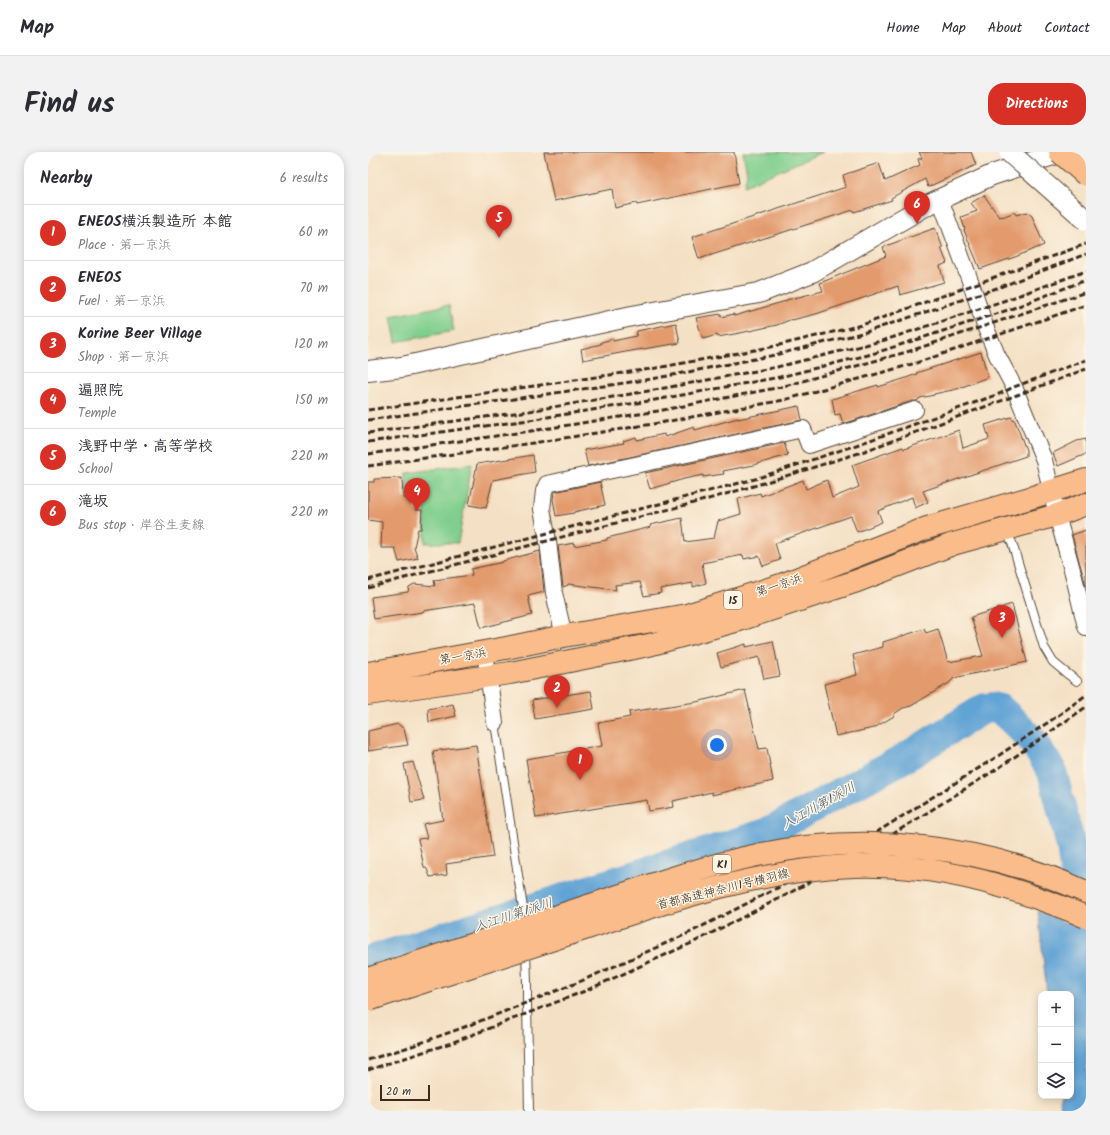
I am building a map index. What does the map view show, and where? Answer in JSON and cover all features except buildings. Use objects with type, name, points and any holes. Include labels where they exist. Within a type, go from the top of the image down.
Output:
[{"type":"highway","points":[[1061,152],[1086,175]]},
{"type":"highway","name":"第一京浜","points":[[368,673],[564,636],[687,615],[781,585],[927,528],[1051,492],[1086,480]]},
{"type":"highway","name":"第一京浜","points":[[368,694],[534,669],[649,645],[736,621],[857,581],[952,544],[1057,515],[1086,504]]},
{"type":"highway","name":"首都高速神奈川1号横羽線","points":[[368,979],[670,879],[753,856],[787,849],[823,845],[890,844],[954,851],[1019,866],[1086,892]]},
{"type":"highway","name":"首都高速神奈川1号横羽線","points":[[368,1000],[630,914],[725,886],[762,877],[795,872],[854,866],[886,866],[919,869],[986,882],[1018,891],[1056,904],[1086,917]]},
{"type":"street","points":[[1009,152],[1086,220]]},
{"type":"street","points":[[368,371],[402,367],[632,316],[759,293],[812,272],[940,198],[992,175],[1061,152]]},
{"type":"street","points":[[940,198],[985,326],[997,355],[1014,387],[1044,460],[1086,627]]},
{"type":"street","points":[[564,636],[554,593],[548,541],[542,509],[544,491],[547,484],[803,429],[809,445],[915,410]]},
{"type":"street","points":[[484,652],[495,723]]},
{"type":"lane","points":[[1005,529],[1012,543],[1044,647],[1053,662],[1077,680]]},
{"type":"lane","points":[[495,723],[522,908],[527,963],[530,1111]]},
{"type":"green space","points":[[743,152],[823,152],[744,186],[747,173]]},
{"type":"green space","points":[[449,305],[454,331],[396,342],[391,316]]},
{"type":"green space","points":[[472,464],[458,543],[425,543],[425,499],[407,494],[406,473]]},
{"type":"water","points":[[1038,911],[1086,932],[1086,1111],[1061,1111],[1060,1099],[1074,1099],[1074,991],[1047,991]]},
{"type":"waterway","name":"入江川第1派川","points":[[368,961],[766,833],[906,757],[985,708],[992,707],[1000,709],[1032,740],[1052,771],[1071,846],[1086,954]]},
{"type":"railway","points":[[368,410],[651,369],[771,347],[862,325],[1086,244]]},
{"type":"railway","points":[[368,420],[652,379],[775,355],[866,332],[1000,287],[1086,254]]},
{"type":"railway","points":[[368,433],[529,411],[777,367],[885,340],[1003,301],[1086,271]]},
{"type":"railway","points":[[368,442],[529,420],[655,400],[780,377],[872,354],[1008,310],[1086,280]]},
{"type":"railway","points":[[368,454],[658,411],[781,387],[910,351],[1086,292]]},
{"type":"railway","points":[[368,466],[533,443],[659,423],[784,400],[916,363],[1086,305]]},
{"type":"railway","points":[[368,580],[755,479],[999,394],[1086,360]]},
{"type":"railway","points":[[368,588],[757,485],[859,453],[1086,369]]},
{"type":"railway","points":[[368,1060],[470,1025],[579,982],[689,933],[791,881],[877,832],[995,758],[1086,695]]},
{"type":"railway","points":[[368,1070],[451,1043],[585,991],[694,942],[788,894],[893,834],[1000,767],[1086,707]]},
{"type":"place","name":"滝坂","points":[[917,224]]},
{"type":"place","name":"浅野中学・高等学校","points":[[499,238]]},
{"type":"place","name":"遍照院","points":[[417,511]]},
{"type":"place","name":"Korine Beer Village","points":[[1002,638]]},
{"type":"place","name":"ENEOS","points":[[557,708]]},
{"type":"place","name":"ENEOS横浜製造所 本館","points":[[580,780]]}]
